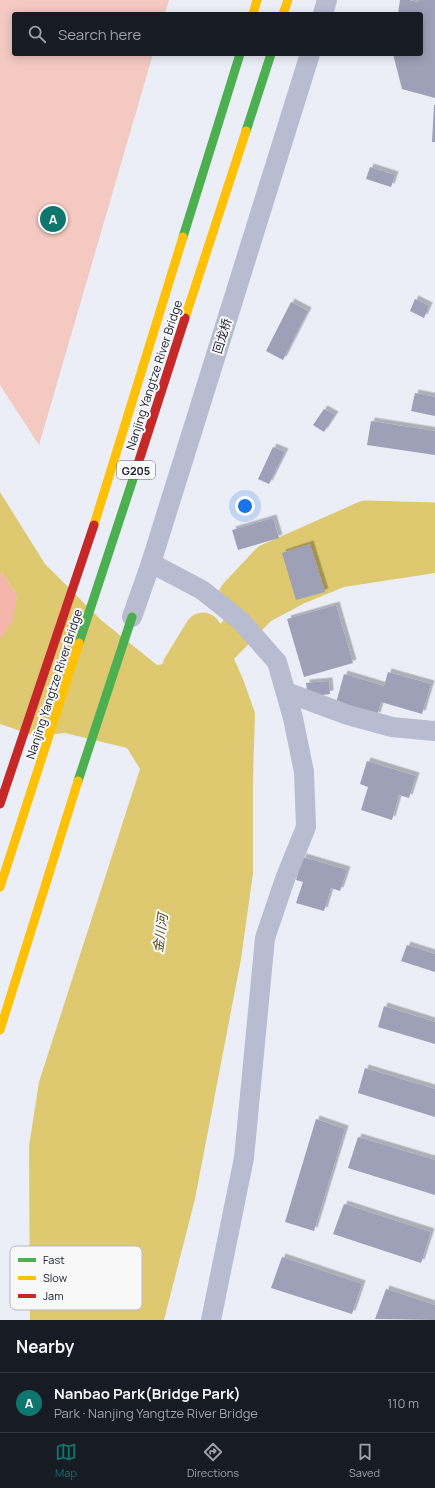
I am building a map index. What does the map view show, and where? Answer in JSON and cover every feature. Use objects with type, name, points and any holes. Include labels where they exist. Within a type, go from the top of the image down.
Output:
[{"type":"highway","points":[[254,12],[257,0]]},
{"type":"highway","points":[[285,12],[288,0]]},
{"type":"highway","name":"Nanjing Yangtze River Bridge","points":[[0,804],[95,521],[239,56]]},
{"type":"highway","name":"Nanjing Yangtze River Bridge","points":[[0,887],[269,56]]},
{"type":"highway","points":[[0,1030],[85,759],[132,617]]},
{"type":"street","points":[[323,12],[327,0]]},
{"type":"street","name":"回龙桥","points":[[132,617],[151,563],[309,56]]},
{"type":"street","points":[[151,563],[202,590],[241,621],[277,662],[293,718],[304,772],[306,827],[285,879],[265,938],[244,1158],[211,1320]]},
{"type":"street","points":[[286,692],[348,715],[392,727],[435,731]]},
{"type":"shaded area","points":[[0,0],[169,0],[166,12],[12,12],[12,56],[152,56],[39,445],[0,385]]},
{"type":"shaded area","points":[[0,573],[2,573],[17,595],[14,620],[2,638],[0,637]]},
{"type":"water","name":"金川河","points":[[0,492],[45,564],[101,620],[157,665],[183,659],[200,647],[222,622],[236,602],[288,560],[324,541],[373,529],[435,523],[435,573],[344,587],[305,603],[271,621],[234,659],[255,713],[253,873],[241,959],[195,1199],[164,1320],[30,1320],[30,1310],[142,1310],[142,1246],[30,1246],[29,1146],[39,1082],[140,769],[127,748],[65,733],[35,736],[0,724],[0,637],[2,637],[13,620],[17,595],[2,573],[0,573]]},
{"type":"building","points":[[400,0],[417,2],[420,0],[435,0],[435,98],[402,89],[394,56],[423,56],[423,12],[398,12]]},
{"type":"building","points":[[434,105],[435,142],[432,142]]},
{"type":"building","points":[[370,167],[395,175],[391,187],[366,179]]},
{"type":"building","points":[[415,299],[429,306],[424,318],[410,311]]},
{"type":"building","points":[[291,302],[308,311],[283,360],[266,351]]},
{"type":"building","points":[[415,393],[435,397],[435,416],[411,411]]},
{"type":"building","points":[[324,409],[335,415],[324,432],[313,425]]},
{"type":"building","points":[[371,421],[435,431],[435,455],[367,445]]},
{"type":"building","points":[[273,447],[285,452],[269,484],[258,479]]},
{"type":"building","points":[[273,518],[279,538],[238,550],[232,530]]},
{"type":"building","points":[[310,544],[325,592],[296,600],[282,553]]},
{"type":"building","points":[[336,605],[353,663],[304,677],[287,619]]},
{"type":"building","points":[[388,672],[431,684],[422,714],[381,702],[377,716],[336,703],[344,674],[384,686]]},
{"type":"building","points":[[329,681],[330,694],[308,697],[306,683]]},
{"type":"building","points":[[367,761],[416,776],[409,798],[399,795],[392,820],[361,810],[368,787],[360,784]]},
{"type":"building","points":[[303,857],[347,870],[340,891],[331,888],[324,911],[296,903],[303,882],[296,880]]},
{"type":"building","points":[[407,945],[435,954],[435,972],[401,961]]},
{"type":"building","points":[[384,1006],[435,1022],[435,1044],[378,1027]]},
{"type":"building","points":[[365,1068],[435,1089],[435,1117],[358,1093]]},
{"type":"building","points":[[316,1119],[345,1129],[314,1231],[285,1222]]},
{"type":"building","points":[[358,1137],[435,1160],[435,1195],[348,1168]]},
{"type":"building","points":[[344,1204],[431,1232],[421,1263],[333,1234]]},
{"type":"building","points":[[282,1257],[362,1284],[352,1314],[271,1288]]},
{"type":"building","points":[[386,1289],[435,1305],[435,1320],[375,1319]]},
{"type":"waterway","points":[[237,596],[269,562],[366,519],[435,521]]},
{"type":"waterway","points":[[168,700],[181,667],[203,631]]},
{"type":"traffic: fast","points":[[183,237],[239,56]]},
{"type":"traffic: fast","points":[[246,131],[270,56]]},
{"type":"traffic: fast","points":[[79,643],[135,473]]},
{"type":"traffic: fast","points":[[78,781],[132,617]]},
{"type":"traffic: slow","points":[[254,12],[257,0]]},
{"type":"traffic: slow","points":[[284,12],[288,0]]},
{"type":"traffic: slow","points":[[185,318],[246,131]]},
{"type":"traffic: slow","points":[[94,525],[183,237]]},
{"type":"traffic: slow","points":[[0,887],[79,643]]},
{"type":"traffic: slow","points":[[0,1030],[78,781]]},
{"type":"traffic: jam","points":[[135,473],[185,318]]},
{"type":"traffic: jam","points":[[0,804],[94,525]]},
{"type":"place","name":"Nanbao Park(Bridge Park)","points":[[53,219]]}]
